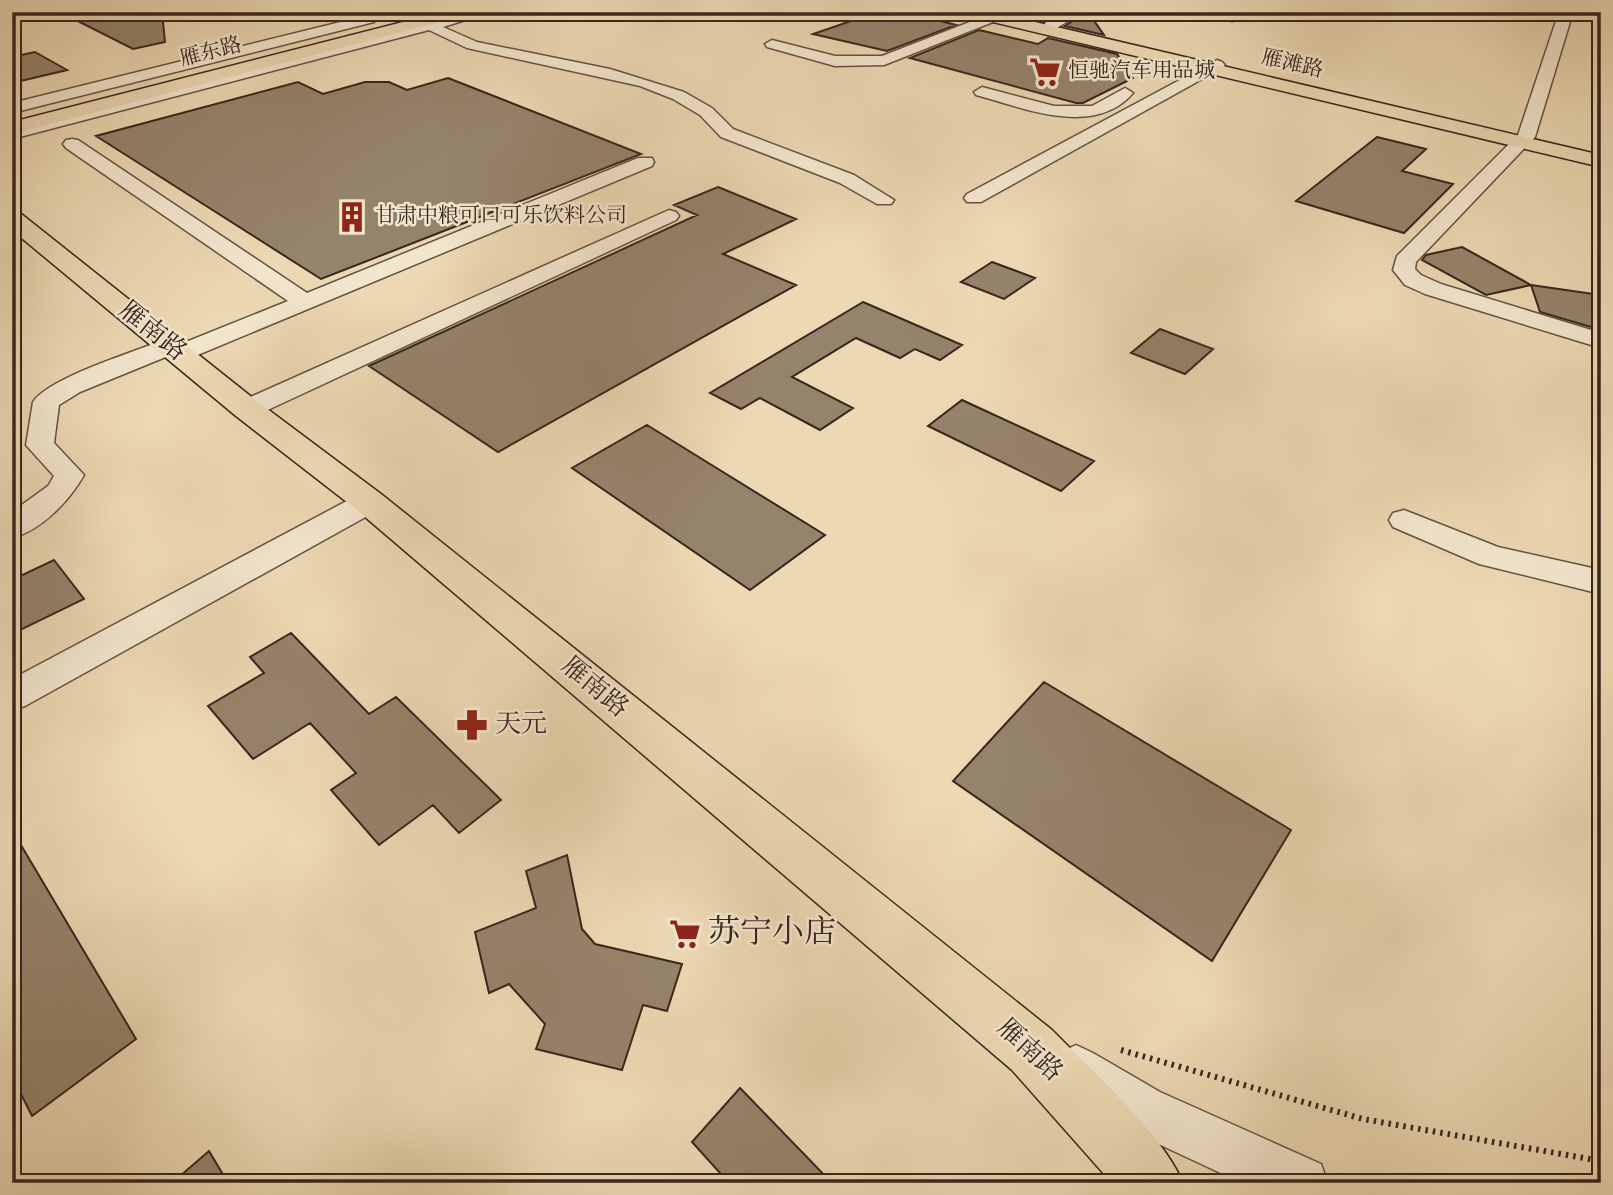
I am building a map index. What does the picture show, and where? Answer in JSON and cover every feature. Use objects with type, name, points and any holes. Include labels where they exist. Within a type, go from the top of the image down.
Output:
[{"type":"main road","name":"雁东路","points":[[12,116],[305,41],[461,12]]},
{"type":"main road","name":"雁滩路","points":[[972,12],[1051,26],[1213,67],[1523,139],[1601,154]]},
{"type":"main road","name":"雁滩路","points":[[993,15],[1178,61],[1213,67]]},
{"type":"main road","name":"雁东路","points":[[12,128],[329,50],[424,20]]},
{"type":"main road","name":"雁滩路","points":[[1523,139],[1601,161]]},
{"type":"main road","name":"雁南路","points":[[12,218],[247,409],[369,502],[1032,1050],[1093,1114],[1152,1183]]},
{"type":"street","points":[[424,20],[484,12]]},
{"type":"street","points":[[1051,26],[1076,12]]},
{"type":"street","points":[[1186,12],[1233,17],[1242,12]]},
{"type":"street","points":[[1566,12],[1523,139],[1405,261],[1404,270],[1413,280],[1433,289],[1601,341]]},
{"type":"street","points":[[772,44],[835,61],[884,60],[993,15]]},
{"type":"street","points":[[12,108],[382,16]]},
{"type":"street","points":[[424,20],[470,45],[622,78],[673,94],[693,102],[717,119],[727,133],[847,179],[884,200]]},
{"type":"street","points":[[305,41],[329,50]]},
{"type":"street","points":[[12,134],[329,50]]},
{"type":"street","points":[[982,92],[1054,111],[1095,111],[1178,61]]},
{"type":"street","points":[[974,198],[1213,67]]},
{"type":"street","points":[[72,144],[305,302]]},
{"type":"street","points":[[12,528],[59,492],[69,475],[40,444],[46,402],[71,386],[305,302],[645,162]]},
{"type":"street","points":[[247,409],[668,216]]},
{"type":"street","points":[[12,695],[369,502]]},
{"type":"street","points":[[1404,520],[1490,556],[1601,582]]},
{"type":"street","points":[[992,1017],[1142,1110],[1302,1183]]},
{"type":"path","points":[[1108,1047],[1363,1119],[1601,1161]]},
{"type":"building","points":[[60,12],[162,12],[165,42],[133,49]]},
{"type":"building","points":[[877,12],[905,12],[956,25],[887,51],[813,34]]},
{"type":"building","points":[[1088,12],[1104,35],[1065,26]]},
{"type":"building","name":"恒驰汽车用品城","points":[[979,30],[1038,44],[1048,38],[1117,54],[1133,78],[1083,103],[1076,103],[910,58]]},
{"type":"building","points":[[35,52],[67,70],[12,83],[12,57]]},
{"type":"building","name":"甘肃中粮可口可乐饮料公司","points":[[448,78],[641,154],[321,279],[96,136],[298,82],[323,94],[365,82],[389,82],[407,90]]},
{"type":"building","points":[[1377,137],[1426,149],[1402,171],[1453,184],[1404,233],[1296,201]]},
{"type":"building","points":[[718,187],[796,219],[723,254],[796,285],[498,452],[369,366],[697,215],[674,205]]},
{"type":"building","points":[[1462,247],[1531,285],[1486,295],[1422,260],[1426,255]]},
{"type":"building","points":[[992,262],[1035,278],[1004,299],[961,282]]},
{"type":"building","points":[[1531,285],[1601,295],[1601,330],[1540,312]]},
{"type":"building","points":[[863,302],[962,345],[940,360],[915,349],[900,358],[856,338],[792,377],[853,408],[820,430],[760,398],[741,409],[710,393]]},
{"type":"building","points":[[1160,329],[1213,349],[1185,374],[1131,353]]},
{"type":"building","points":[[962,400],[1094,461],[1061,491],[928,426]]},
{"type":"building","points":[[647,425],[825,535],[750,590],[572,468]]},
{"type":"building","points":[[54,560],[84,599],[12,634],[12,580]]},
{"type":"building","points":[[291,633],[369,714],[396,697],[501,800],[459,833],[433,805],[379,845],[331,790],[356,773],[310,723],[253,759],[208,706],[264,673],[250,657]]},
{"type":"building","points":[[1044,682],[1291,830],[1212,961],[953,781]]},
{"type":"building","points":[[12,830],[136,1039],[32,1116],[12,1076]]},
{"type":"building","points":[[567,855],[582,929],[595,944],[682,964],[667,1011],[643,1005],[622,1070],[536,1049],[545,1024],[509,984],[489,993],[475,932],[536,908],[526,871]]},
{"type":"building","points":[[740,1088],[832,1183],[729,1183],[692,1142]]},
{"type":"building","points":[[209,1151],[228,1183],[172,1183]]},
{"type":"place","name":"恒驰汽车用品城","points":[[1045,72]]},
{"type":"place","name":"甘肃中粮可口可乐饮料公司","points":[[352,217]]},
{"type":"place","name":"天元","points":[[472,725]]},
{"type":"place","name":"苏宁小店","points":[[685,934]]}]
